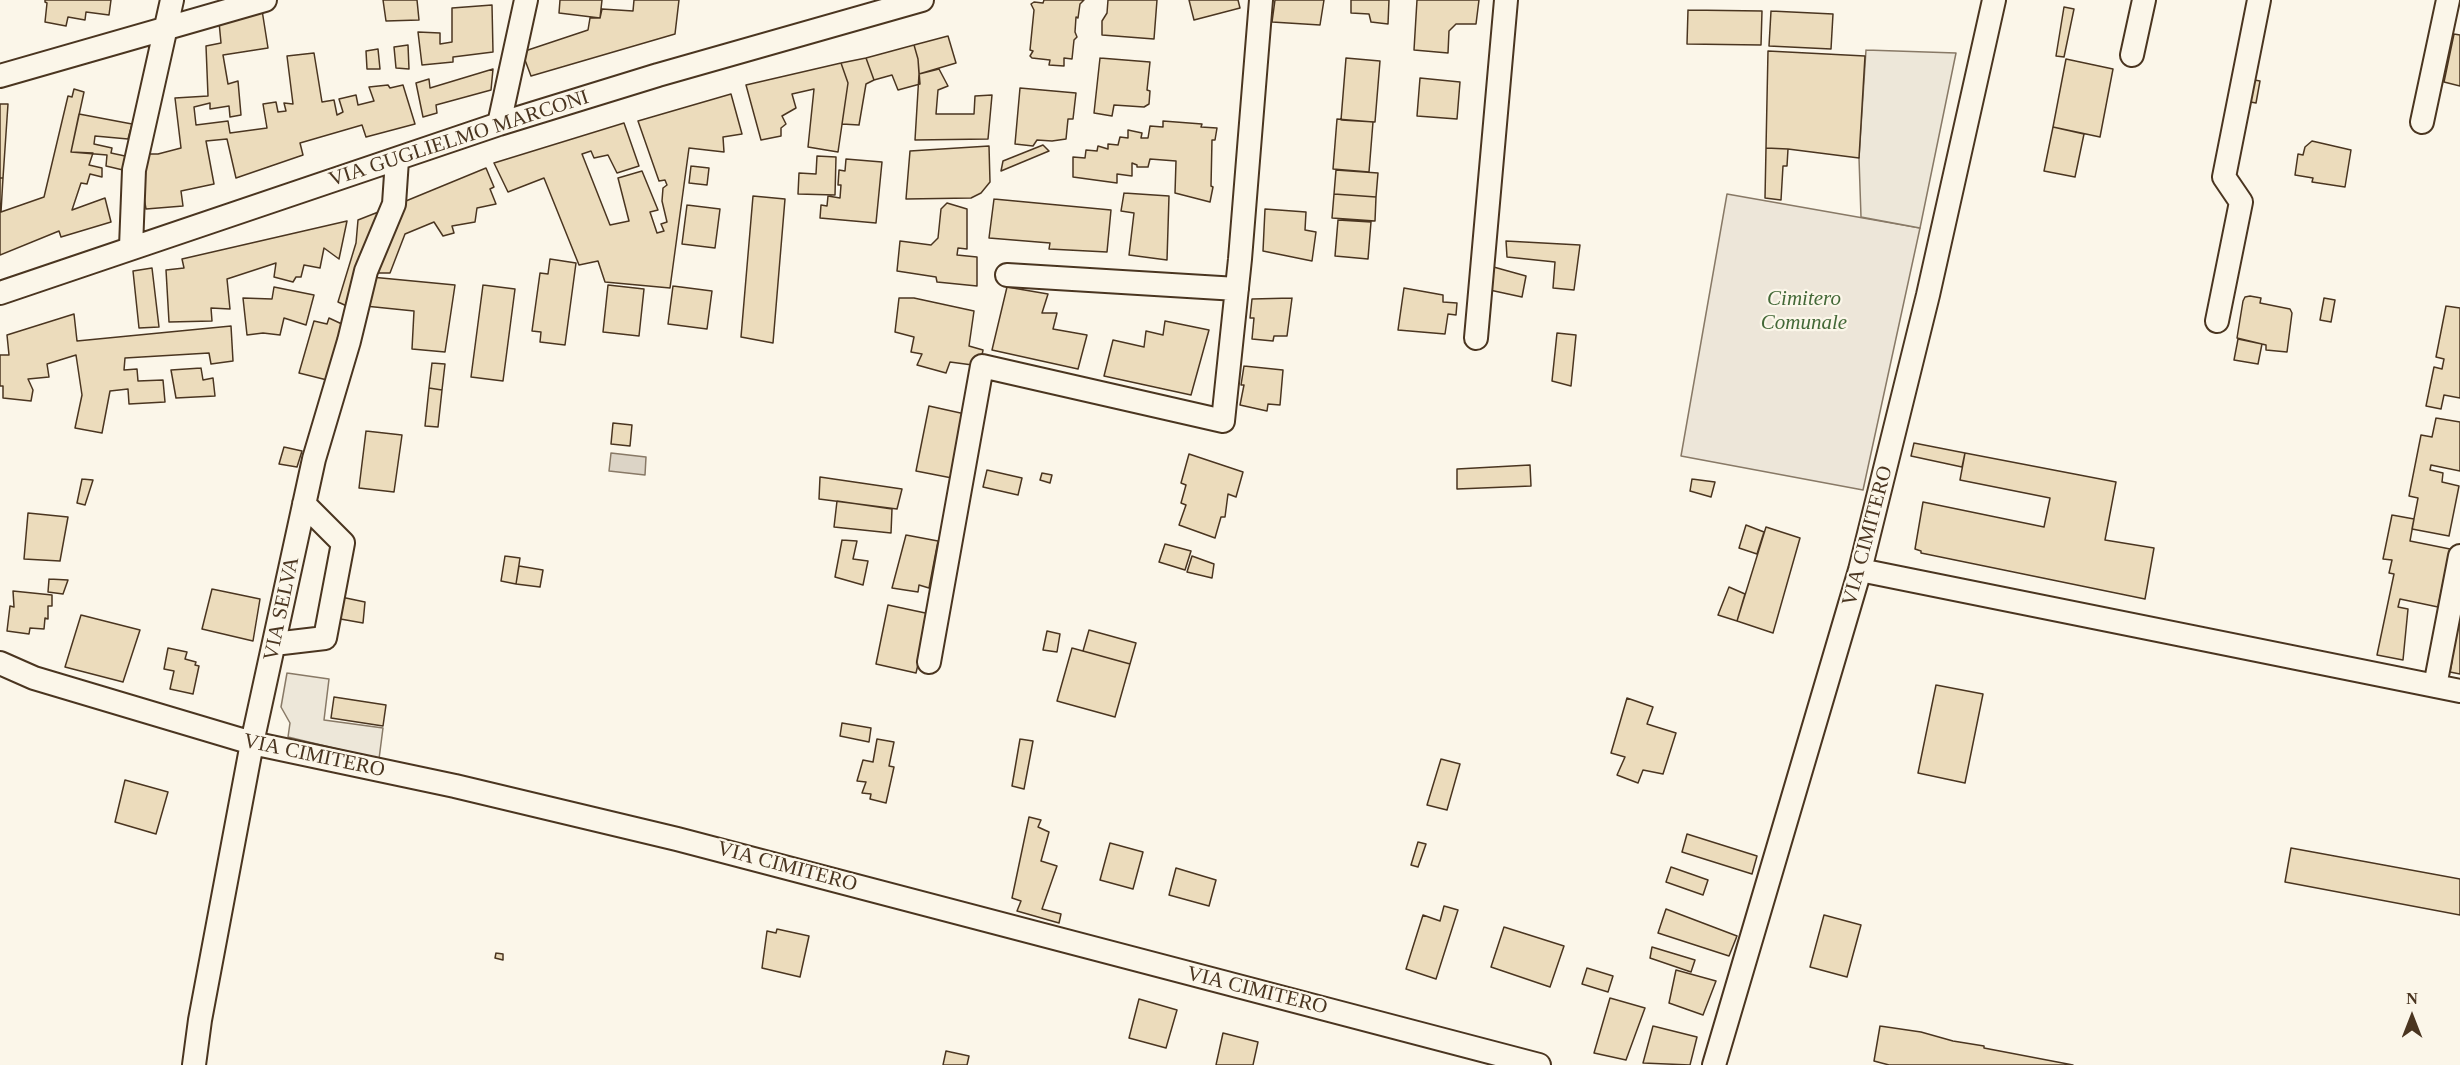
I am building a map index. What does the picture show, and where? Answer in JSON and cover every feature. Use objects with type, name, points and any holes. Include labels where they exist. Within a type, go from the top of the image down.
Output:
[{"type":"street","points":[[131,247],[134,170],[172,0]]},
{"type":"street","points":[[0,76],[265,0]]},
{"type":"street","points":[[499,124],[526,0]]},
{"type":"street","name":"VIA GUGLIELMO MARCONI","points":[[0,293],[499,124],[658,75],[922,0]]},
{"type":"street","points":[[929,662],[982,366],[1223,421],[1237,289],[1261,0]]},
{"type":"street","points":[[1476,338],[1506,0]]},
{"type":"street","name":"VIA CIMITERO","points":[[1714,1065],[1860,570],[1928,295],[1994,0]]},
{"type":"street","points":[[2132,55],[2144,0]]},
{"type":"street","points":[[2217,321],[2241,202],[2224,177],[2259,0]]},
{"type":"street","points":[[2422,122],[2448,0]]},
{"type":"street","name":"VIA SELVA","points":[[194,1065],[200,1020],[252,743],[314,459],[366,271],[394,204],[397,160]]},
{"type":"street","points":[[1007,275],[1237,289]]},
{"type":"street","points":[[274,644],[325,638],[343,543],[304,504]]},
{"type":"street","points":[[2435,686],[2460,556]]},
{"type":"street","points":[[1860,570],[2460,691]]},
{"type":"street","name":"VIA CIMITERO","points":[[0,663],[34,678],[252,743],[334,754],[455,786],[677,839],[1539,1065]]},
{"type":"green space","name":"Cimitero Comunale","points":[[1727,194],[1920,228],[1863,490],[1681,456]]},
{"type":"shaded area","points":[[1866,50],[1956,53],[1920,228],[1861,217],[1859,158]]},
{"type":"shaded area","points":[[611,453],[646,457],[645,475],[609,471]]},
{"type":"shaded area","points":[[287,673],[329,679],[324,720],[383,728],[379,759],[288,737],[290,723],[281,707]]},
{"type":"building","points":[[45,0],[111,0],[109,15],[86,12],[85,20],[68,17],[66,26],[45,22],[47,3]]},
{"type":"building","points":[[383,0],[417,0],[419,20],[386,21]]},
{"type":"building","points":[[560,0],[602,0],[600,18],[559,13]]},
{"type":"building","points":[[634,0],[679,0],[675,34],[531,76],[522,52],[588,30],[590,18],[600,18],[602,9],[633,11]]},
{"type":"building","points":[[1044,0],[1084,0],[1080,4],[1078,18],[1076,17],[1077,37],[1074,40],[1072,59],[1064,58],[1064,66],[1049,65],[1050,60],[1030,56],[1033,51],[1030,50],[1034,10],[1031,4],[1043,3]]},
{"type":"building","points":[[1108,0],[1157,0],[1154,39],[1102,35],[1102,21],[1107,13]]},
{"type":"building","points":[[1189,0],[1238,0],[1240,8],[1194,20]]},
{"type":"building","points":[[1275,0],[1324,0],[1320,25],[1272,22]]},
{"type":"building","points":[[1351,0],[1389,0],[1388,24],[1371,22],[1369,14],[1351,13]]},
{"type":"building","points":[[1417,0],[1479,0],[1476,24],[1456,24],[1449,31],[1448,53],[1414,50]]},
{"type":"building","points":[[492,5],[493,52],[453,57],[453,62],[422,65],[418,32],[440,33],[440,44],[452,42],[452,8]]},
{"type":"building","points":[[2064,7],[2074,9],[2064,57],[2056,56]]},
{"type":"building","points":[[262,10],[268,48],[223,55],[228,84],[238,81],[241,115],[230,117],[229,106],[210,109],[210,103],[194,107],[196,125],[228,121],[230,133],[267,128],[263,104],[276,102],[278,112],[286,111],[284,103],[293,104],[287,56],[314,53],[322,102],[334,100],[337,115],[343,112],[339,99],[356,95],[358,105],[374,101],[369,87],[388,85],[390,88],[403,85],[415,124],[366,137],[362,125],[300,143],[303,155],[236,178],[227,139],[206,141],[214,184],[181,191],[183,206],[146,209],[139,170],[145,154],[158,154],[181,148],[175,98],[208,96],[206,46],[221,43],[219,22]]},
{"type":"building","points":[[1688,10],[1762,11],[1761,45],[1687,44]]},
{"type":"building","points":[[1771,11],[1833,14],[1831,49],[1769,46]]},
{"type":"building","points":[[2454,34],[2460,35],[2460,86],[2444,82]]},
{"type":"building","points":[[948,36],[956,63],[919,74],[914,45]]},
{"type":"building","points":[[408,45],[409,69],[396,68],[394,47]]},
{"type":"building","points":[[914,45],[918,59],[920,84],[898,90],[892,75],[874,80],[866,58]]},
{"type":"building","points":[[378,49],[380,69],[367,69],[366,51]]},
{"type":"building","points":[[1768,51],[1865,56],[1859,158],[1766,148]]},
{"type":"building","points":[[866,58],[874,80],[866,84],[859,125],[842,124],[848,83],[841,63]]},
{"type":"building","points":[[1100,58],[1150,62],[1147,90],[1150,91],[1149,104],[1144,107],[1114,105],[1112,116],[1094,113]]},
{"type":"building","points":[[1346,58],[1380,61],[1375,122],[1341,120]]},
{"type":"building","points":[[2066,59],[2113,69],[2100,137],[2053,127]]},
{"type":"building","points":[[841,63],[848,83],[838,152],[808,147],[814,89],[792,94],[796,108],[782,116],[786,124],[781,128],[781,136],[761,140],[746,85]]},
{"type":"building","points":[[493,69],[491,90],[436,105],[437,113],[423,117],[416,83],[429,79],[430,88]]},
{"type":"building","points":[[939,69],[948,86],[938,90],[936,114],[974,114],[975,96],[992,95],[988,139],[915,140],[919,74]]},
{"type":"building","points":[[1420,78],[1460,82],[1457,119],[1417,116]]},
{"type":"building","points":[[2249,79],[2260,81],[2256,103],[2245,101]]},
{"type":"building","points":[[1020,88],[1076,93],[1073,119],[1068,119],[1066,139],[1037,140],[1033,146],[1015,144]]},
{"type":"building","points":[[74,89],[84,92],[71,152],[93,153],[89,165],[102,168],[102,177],[90,174],[87,184],[81,183],[72,210],[105,198],[111,222],[61,237],[59,231],[0,255],[0,178],[3,178],[1,212],[44,197],[68,96],[72,97]]},
{"type":"building","points":[[731,94],[742,134],[723,137],[724,152],[689,148],[670,288],[605,282],[598,261],[579,265],[544,178],[508,192],[494,163],[624,123],[639,166],[617,173],[608,155],[594,158],[591,151],[582,154],[610,225],[629,221],[618,178],[642,171],[658,210],[650,212],[657,233],[664,231],[661,224],[667,222],[662,201],[663,188],[667,185],[665,180],[659,181],[638,121]]},
{"type":"building","points":[[0,104],[8,104],[3,178],[0,178]]},
{"type":"building","points":[[79,114],[132,124],[128,139],[95,136],[94,144],[112,148],[111,153],[125,156],[123,170],[106,166],[107,155],[71,152]]},
{"type":"building","points":[[1337,119],[1373,122],[1369,172],[1333,169]]},
{"type":"building","points":[[1163,121],[1202,124],[1201,127],[1217,128],[1215,140],[1212,140],[1211,186],[1213,187],[1210,202],[1175,193],[1176,161],[1150,159],[1148,167],[1137,167],[1132,163],[1132,176],[1117,174],[1117,183],[1073,177],[1073,157],[1085,158],[1086,150],[1097,151],[1098,146],[1108,149],[1108,144],[1118,145],[1120,137],[1128,138],[1128,130],[1142,133],[1141,138],[1148,138],[1150,126],[1163,127]]},
{"type":"building","points":[[2053,127],[2084,134],[2075,177],[2044,171]]},
{"type":"building","points":[[2312,141],[2351,150],[2345,187],[2312,182],[2313,178],[2295,175],[2298,154],[2303,155],[2305,147]]},
{"type":"building","points":[[1043,145],[1049,151],[1001,171],[1003,161]]},
{"type":"building","points":[[989,146],[990,182],[981,193],[971,198],[906,199],[910,151]]},
{"type":"building","points":[[1766,148],[1788,149],[1787,166],[1783,166],[1781,200],[1765,198]]},
{"type":"building","points":[[817,156],[836,157],[835,195],[798,194],[799,173],[816,174]]},
{"type":"building","points":[[846,159],[882,162],[876,223],[820,218],[821,205],[827,206],[828,196],[840,198],[839,170],[845,171]]},
{"type":"building","points":[[691,166],[709,168],[707,185],[689,183]]},
{"type":"building","points":[[486,168],[494,187],[490,189],[496,204],[477,208],[475,222],[452,226],[454,233],[443,236],[434,222],[405,234],[390,273],[373,273],[401,203]]},
{"type":"building","points":[[1336,170],[1378,173],[1376,197],[1334,194]]},
{"type":"building","points":[[1124,193],[1169,196],[1167,260],[1129,255],[1134,213],[1121,211]]},
{"type":"building","points":[[1334,194],[1376,197],[1375,221],[1332,218]]},
{"type":"building","points":[[753,196],[785,199],[773,343],[741,337]]},
{"type":"building","points":[[994,199],[1111,210],[1107,252],[1049,249],[1050,243],[989,238]]},
{"type":"building","points":[[947,203],[967,209],[967,249],[958,248],[957,255],[977,257],[977,286],[937,282],[936,277],[897,271],[900,241],[931,245],[938,238],[941,209]]},
{"type":"building","points":[[687,205],[720,209],[715,248],[682,244]]},
{"type":"building","points":[[386,209],[349,307],[338,302],[356,243],[358,220]]},
{"type":"building","points":[[1265,209],[1306,212],[1305,230],[1316,232],[1312,261],[1263,251]]},
{"type":"building","points":[[1338,220],[1371,222],[1368,259],[1335,256]]},
{"type":"building","points":[[347,221],[339,259],[324,248],[320,268],[304,265],[301,277],[296,277],[293,282],[274,277],[276,263],[227,279],[230,309],[211,308],[212,321],[169,322],[166,270],[184,268],[182,259]]},
{"type":"building","points":[[1506,241],[1580,245],[1574,290],[1553,288],[1555,262],[1507,257]]},
{"type":"building","points":[[550,259],[576,263],[565,345],[540,342],[541,332],[532,331],[540,273],[548,274]]},
{"type":"building","points":[[1490,266],[1526,276],[1522,297],[1485,289]]},
{"type":"building","points":[[152,268],[159,327],[139,328],[133,271]]},
{"type":"building","points":[[371,277],[455,285],[445,352],[412,349],[414,311],[365,306]]},
{"type":"building","points":[[483,285],[515,289],[503,381],[471,377]]},
{"type":"building","points":[[608,285],[644,289],[639,336],[603,332]]},
{"type":"building","points":[[673,286],[712,291],[707,329],[668,324]]},
{"type":"building","points":[[274,287],[314,295],[306,325],[284,318],[280,335],[263,333],[247,335],[243,298],[272,299]]},
{"type":"building","points":[[1007,287],[1048,294],[1042,313],[1057,313],[1053,329],[1087,335],[1078,369],[992,350]]},
{"type":"building","points":[[1404,288],[1443,295],[1443,302],[1457,303],[1456,315],[1448,314],[1445,334],[1398,330]]},
{"type":"building","points":[[2245,297],[2261,298],[2260,303],[2290,309],[2292,313],[2287,352],[2266,350],[2266,345],[2237,338],[2243,301]]},
{"type":"building","points":[[899,298],[914,298],[974,311],[969,346],[983,350],[980,366],[950,362],[946,373],[917,365],[922,354],[911,352],[914,337],[895,332]]},
{"type":"building","points":[[1292,298],[1287,336],[1274,336],[1273,341],[1252,339],[1254,318],[1250,318],[1252,299]]},
{"type":"building","points":[[2324,298],[2335,300],[2331,322],[2320,320]]},
{"type":"building","points":[[2446,306],[2460,308],[2460,398],[2444,395],[2441,409],[2426,406],[2434,367],[2442,369],[2444,359],[2436,357]]},
{"type":"building","points":[[74,314],[77,341],[231,326],[233,361],[211,364],[209,353],[125,358],[124,370],[137,369],[138,381],[163,380],[165,402],[129,404],[128,389],[110,391],[102,433],[75,428],[82,395],[76,355],[47,364],[49,377],[28,379],[33,390],[31,401],[3,398],[3,386],[0,386],[0,355],[9,355],[7,335]]},
{"type":"building","points":[[329,318],[344,325],[327,380],[299,373],[314,321],[327,324]]},
{"type":"building","points":[[1165,321],[1209,330],[1191,395],[1104,376],[1113,340],[1144,347],[1146,331],[1163,335]]},
{"type":"building","points":[[1557,333],[1576,335],[1571,386],[1552,381]]},
{"type":"building","points":[[2238,339],[2262,344],[2258,364],[2234,360]]},
{"type":"building","points":[[432,363],[445,364],[442,390],[429,388]]},
{"type":"building","points":[[1244,366],[1283,370],[1280,405],[1268,404],[1267,411],[1240,405],[1244,385],[1241,385]]},
{"type":"building","points":[[201,368],[203,380],[213,378],[215,396],[176,398],[171,370]]},
{"type":"building","points":[[429,388],[442,390],[438,427],[425,426]]},
{"type":"building","points":[[929,406],[965,414],[952,478],[916,471]]},
{"type":"building","points":[[2436,418],[2460,422],[2460,471],[2431,465],[2430,470],[2443,473],[2442,482],[2459,486],[2449,536],[2412,529],[2418,498],[2409,496],[2421,435],[2432,437]]},
{"type":"building","points":[[613,423],[632,425],[630,446],[611,444]]},
{"type":"building","points":[[366,431],[402,435],[394,492],[359,488]]},
{"type":"building","points":[[1914,443],[1965,453],[1962,467],[1911,456]]},
{"type":"building","points":[[284,447],[302,451],[297,467],[279,464]]},
{"type":"building","points":[[1965,453],[2116,482],[2105,540],[2154,548],[2145,599],[1921,553],[1915,549],[1923,502],[2044,527],[2050,498],[1960,480]]},
{"type":"building","points":[[1189,454],[1243,472],[1236,497],[1228,494],[1225,517],[1221,517],[1215,538],[1179,525],[1186,505],[1181,503],[1186,485],[1181,483]]},
{"type":"building","points":[[1530,465],[1531,486],[1457,489],[1457,469]]},
{"type":"building","points":[[987,470],[1022,478],[1018,495],[983,487]]},
{"type":"building","points":[[1042,473],[1052,475],[1050,483],[1040,480]]},
{"type":"building","points":[[820,477],[902,489],[897,509],[819,499]]},
{"type":"building","points":[[82,479],[93,480],[85,505],[77,503]]},
{"type":"building","points":[[1692,479],[1715,482],[1711,497],[1690,491]]},
{"type":"building","points":[[837,501],[892,509],[891,533],[834,527]]},
{"type":"building","points":[[28,513],[68,517],[60,561],[24,559]]},
{"type":"building","points":[[2392,515],[2414,519],[2410,541],[2450,549],[2438,607],[2400,599],[2398,607],[2408,609],[2403,660],[2377,655],[2394,574],[2389,573],[2392,560],[2383,559]]},
{"type":"building","points":[[1746,525],[1764,532],[1757,554],[1739,548]]},
{"type":"building","points":[[1766,527],[1800,538],[1773,633],[1737,621]]},
{"type":"building","points":[[906,535],[938,541],[929,588],[919,585],[918,592],[892,588]]},
{"type":"building","points":[[842,540],[857,541],[853,559],[868,561],[863,585],[835,577]]},
{"type":"building","points":[[1165,544],[1191,551],[1185,570],[1159,562]]},
{"type":"building","points":[[505,556],[520,558],[516,584],[501,581]]},
{"type":"building","points":[[1192,556],[1214,564],[1212,578],[1187,572]]},
{"type":"building","points":[[519,566],[543,570],[540,587],[516,584]]},
{"type":"building","points":[[49,579],[68,580],[63,594],[48,592]]},
{"type":"building","points":[[1729,587],[1745,594],[1737,621],[1718,615]]},
{"type":"building","points":[[212,589],[260,599],[253,641],[202,629]]},
{"type":"building","points":[[13,591],[52,595],[52,606],[48,606],[48,619],[45,618],[44,629],[30,628],[29,634],[7,631],[10,606],[14,607]]},
{"type":"building","points":[[322,593],[365,602],[363,623],[318,615]]},
{"type":"building","points":[[888,605],[930,614],[916,673],[876,664]]},
{"type":"building","points":[[2460,613],[2460,674],[2450,672],[2452,661],[2450,660]]},
{"type":"building","points":[[81,615],[140,630],[123,682],[65,667]]},
{"type":"building","points":[[1089,630],[1136,643],[1130,664],[1083,651]]},
{"type":"building","points":[[1047,631],[1060,634],[1057,652],[1043,650]]},
{"type":"building","points":[[168,648],[187,652],[185,659],[196,662],[195,665],[199,666],[193,694],[170,689],[174,671],[164,669]]},
{"type":"building","points":[[1072,648],[1130,664],[1115,717],[1057,701]]},
{"type":"building","points":[[1936,685],[1983,694],[1965,783],[1918,773]]},
{"type":"building","points":[[334,697],[386,705],[383,726],[331,718]]},
{"type":"building","points":[[1627,698],[1653,707],[1647,724],[1676,733],[1663,774],[1643,770],[1638,783],[1617,775],[1625,757],[1611,753]]},
{"type":"building","points":[[842,723],[871,728],[869,742],[840,736]]},
{"type":"building","points":[[877,739],[894,742],[889,766],[894,767],[886,803],[870,799],[871,794],[862,793],[866,782],[857,781],[863,760],[873,762]]},
{"type":"building","points":[[1020,739],[1033,741],[1024,789],[1012,786]]},
{"type":"building","points":[[1441,759],[1460,764],[1447,810],[1427,805]]},
{"type":"building","points":[[125,780],[168,792],[156,834],[115,822]]},
{"type":"building","points":[[1029,817],[1041,820],[1038,827],[1049,832],[1041,861],[1057,866],[1042,909],[1061,914],[1059,923],[1017,911],[1021,901],[1012,898]]},
{"type":"building","points":[[1687,834],[1757,856],[1752,874],[1682,852]]},
{"type":"building","points":[[1418,842],[1426,844],[1418,867],[1411,865]]},
{"type":"building","points":[[1110,843],[1143,852],[1133,889],[1100,880]]},
{"type":"building","points":[[2291,848],[2460,879],[2460,915],[2285,882]]},
{"type":"building","points":[[1671,867],[1708,880],[1703,895],[1666,882]]},
{"type":"building","points":[[1176,868],[1216,880],[1209,906],[1169,895]]},
{"type":"building","points":[[1444,906],[1458,910],[1436,979],[1406,969],[1423,915],[1440,921]]},
{"type":"building","points":[[1666,909],[1737,936],[1729,956],[1658,933]]},
{"type":"building","points":[[1824,915],[1861,925],[1847,977],[1810,967]]},
{"type":"building","points":[[1504,927],[1564,946],[1550,987],[1491,967]]},
{"type":"building","points":[[777,929],[809,936],[800,977],[762,968],[767,931],[776,933]]},
{"type":"building","points":[[1652,947],[1695,960],[1691,972],[1650,958]]},
{"type":"building","points":[[496,953],[503,954],[503,960],[495,958]]},
{"type":"building","points":[[1587,968],[1613,976],[1608,992],[1582,984]]},
{"type":"building","points":[[1676,970],[1716,981],[1703,1015],[1669,1003]]},
{"type":"building","points":[[1610,998],[1645,1008],[1626,1060],[1594,1053]]},
{"type":"building","points":[[1139,999],[1177,1010],[1166,1048],[1129,1038]]},
{"type":"building","points":[[1653,1026],[1697,1037],[1690,1065],[1643,1063]]},
{"type":"building","points":[[1880,1026],[1921,1032],[1953,1041],[1984,1046],[1984,1048],[2073,1065],[1889,1065],[1874,1061]]},
{"type":"building","points":[[1223,1033],[1258,1042],[1253,1065],[1216,1065]]},
{"type":"building","points":[[946,1051],[969,1056],[967,1065],[943,1065]]}]
